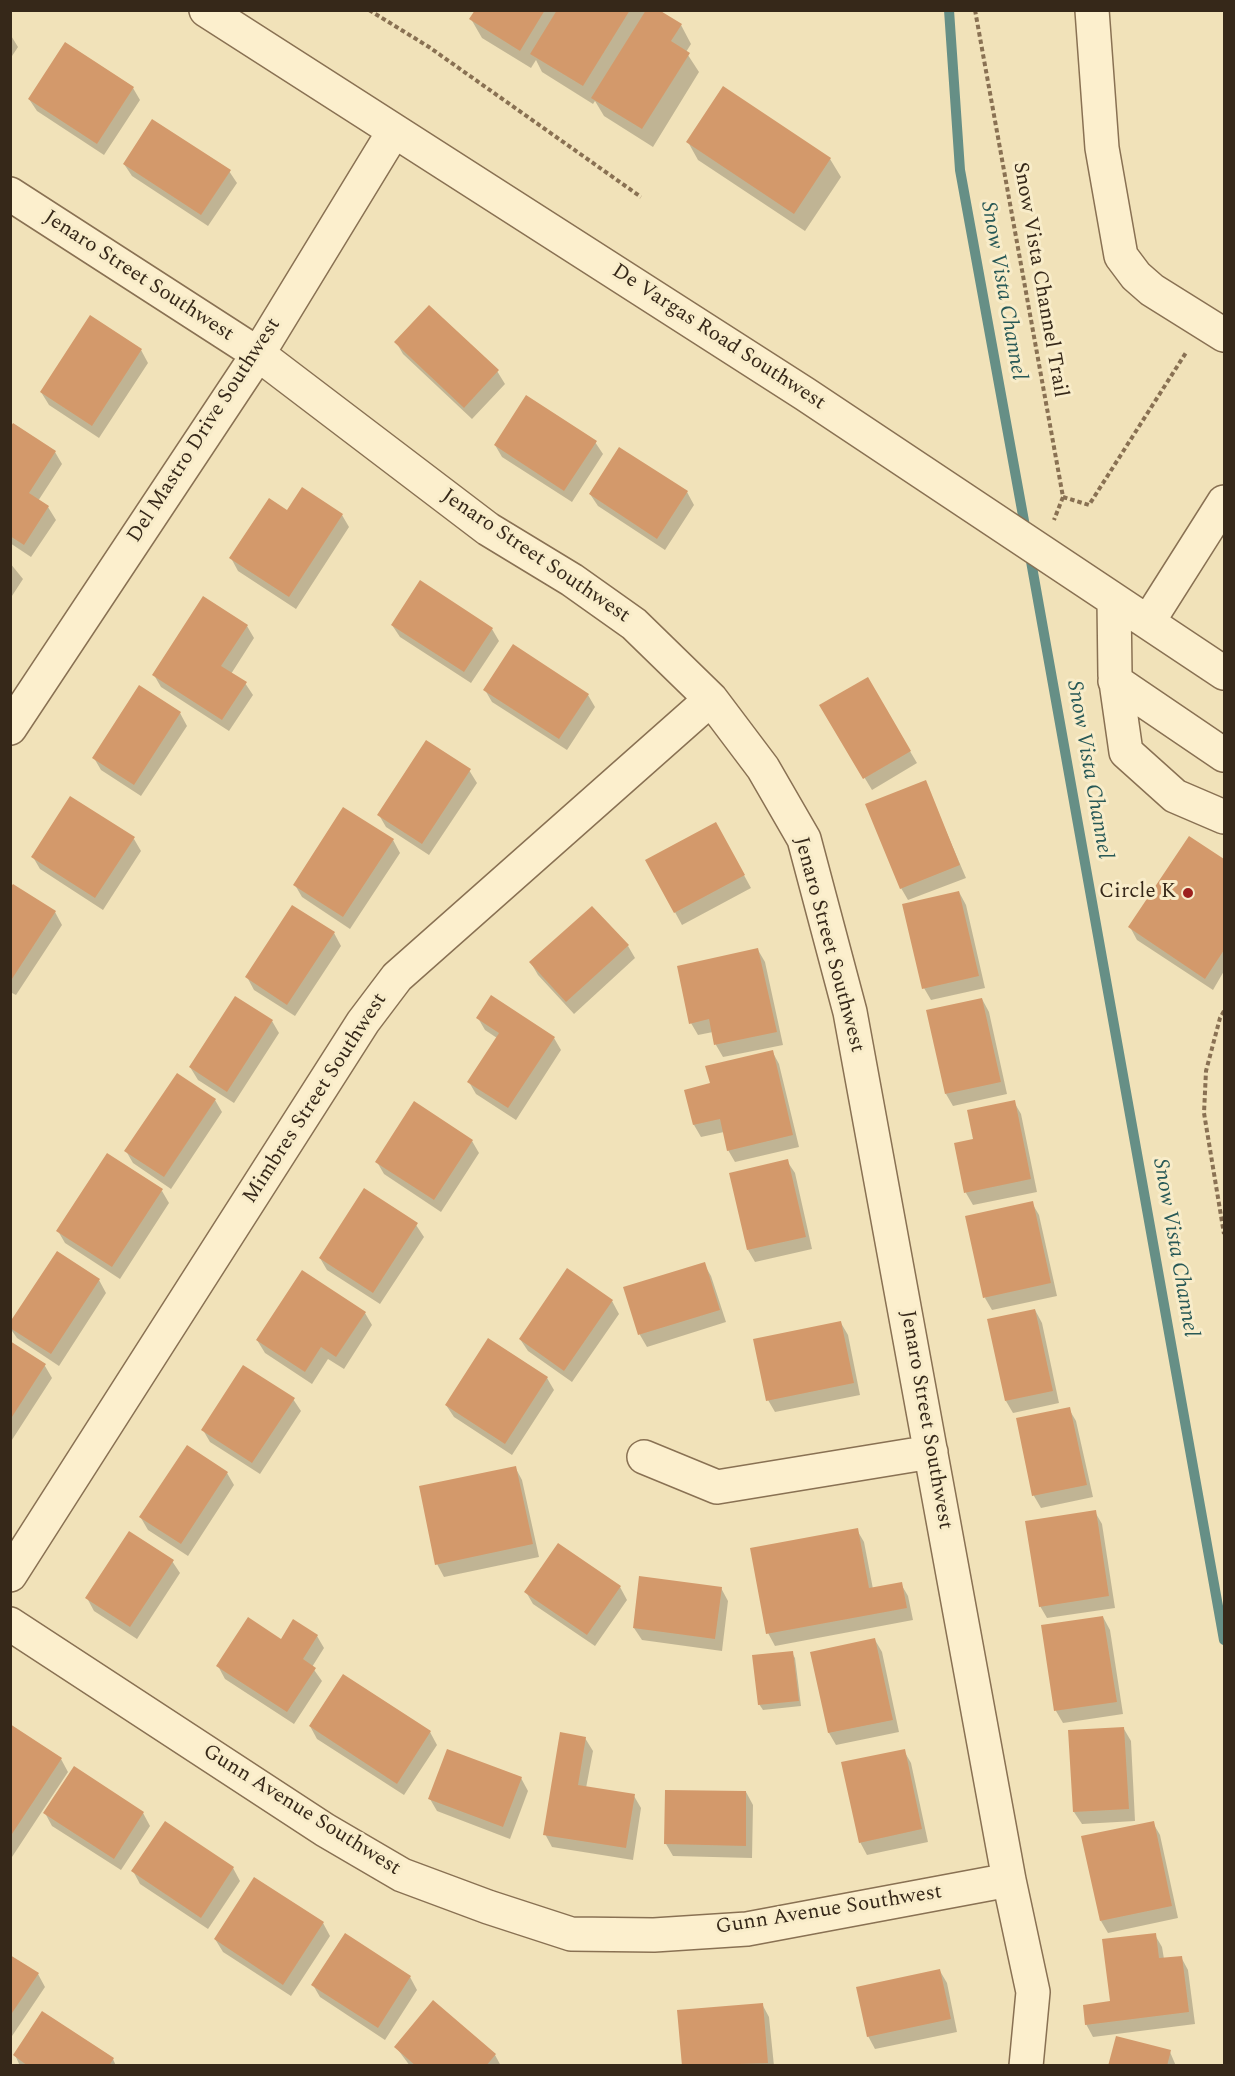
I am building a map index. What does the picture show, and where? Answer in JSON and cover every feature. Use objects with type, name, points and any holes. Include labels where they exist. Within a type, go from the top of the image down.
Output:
[{"type":"street","name":"De Vargas Road Southwest","points":[[206,10],[806,394],[1224,673]]},
{"type":"street","points":[[1092,10],[1102,148],[1121,256],[1136,276],[1152,290],[1215,329]]},
{"type":"street","name":"Del Mastro Drive Southwest","points":[[10,728],[258,354],[394,131]]},
{"type":"street","name":"Jenaro Street Southwest","points":[[10,194],[258,354],[488,529],[572,580],[634,624],[711,699],[762,768],[804,839],[850,1012],[1009,1880],[1033,1992],[1026,2066]]},
{"type":"street","points":[[1148,622],[1224,502]]},
{"type":"street","points":[[1108,596],[1115,681],[1126,752],[1175,796],[1224,817]]},
{"type":"street","points":[[1115,681],[1224,755]]},
{"type":"street","name":"Mimbres Street Southwest","points":[[10,1575],[357,1032],[397,977],[711,699]]},
{"type":"street","points":[[645,1457],[717,1486],[931,1452]]},
{"type":"street","name":"Gunn Avenue Southwest","points":[[10,1624],[325,1830],[402,1875],[488,1907],[571,1934],[654,1935],[747,1929],[1009,1880]]},
{"type":"path","points":[[369,10],[439,54],[641,197]]},
{"type":"path","name":"Snow Vista Channel Trail","points":[[975,10],[1063,497]]},
{"type":"path","points":[[1041,552],[1063,497],[1089,505],[1215,329]]},
{"type":"path","points":[[1224,1011],[1220,1018],[1206,1071],[1204,1113],[1224,1234]]},
{"type":"building","points":[[475,10],[545,10],[520,51],[469,19]]},
{"type":"building","points":[[557,10],[630,10],[583,86],[530,54]]},
{"type":"building","points":[[646,10],[659,10],[682,24],[671,41],[690,53],[642,129],[591,98]]},
{"type":"building","points":[[65,42],[134,87],[97,144],[28,99]]},
{"type":"building","points":[[723,86],[831,158],[794,214],[686,142]]},
{"type":"building","points":[[152,119],[231,170],[201,215],[123,164]]},
{"type":"building","points":[[429,305],[499,370],[464,408],[394,342]]},
{"type":"building","points":[[90,315],[142,349],[92,426],[40,392]]},
{"type":"building","points":[[526,395],[597,441],[564,491],[494,445]]},
{"type":"building","points":[[13,423],[56,451],[29,493],[49,506],[24,545],[10,536],[10,428]]},
{"type":"building","points":[[619,447],[688,491],[657,539],[589,494]]},
{"type":"building","points":[[302,487],[343,514],[289,597],[229,558],[269,498],[287,510]]},
{"type":"building","points":[[420,580],[493,628],[464,672],[391,625]]},
{"type":"building","points":[[203,596],[248,625],[221,666],[247,682],[222,720],[152,675]]},
{"type":"building","points":[[513,644],[589,694],[559,739],[483,690]]},
{"type":"building","points":[[868,677],[911,751],[863,779],[819,705]]},
{"type":"building","points":[[139,685],[181,712],[134,785],[92,758]]},
{"type":"building","points":[[426,740],[471,769],[422,844],[377,815]]},
{"type":"building","points":[[926,780],[960,865],[900,889],[865,804]]},
{"type":"building","points":[[70,796],[135,837],[95,898],[31,857]]},
{"type":"building","points":[[343,807],[394,839],[343,917],[293,885]]},
{"type":"building","points":[[716,822],[745,875],[674,913],[645,860]]},
{"type":"building","name":"Circle K","points":[[1189,836],[1224,859],[1224,950],[1205,979],[1128,927]]},
{"type":"building","points":[[13,884],[56,911],[10,982],[10,888]]},
{"type":"building","points":[[959,891],[979,976],[922,989],[902,904]]},
{"type":"building","points":[[292,905],[335,932],[287,1005],[245,977]]},
{"type":"building","points":[[592,906],[629,945],[566,1002],[529,962]]},
{"type":"building","points":[[758,948],[777,1032],[714,1045],[709,1019],[689,1024],[677,966]]},
{"type":"building","points":[[491,995],[555,1037],[508,1108],[467,1082],[499,1033],[476,1018]]},
{"type":"building","points":[[235,996],[273,1020],[227,1092],[189,1067]]},
{"type":"building","points":[[982,998],[1001,1082],[945,1094],[926,1010]]},
{"type":"building","points":[[773,1050],[793,1135],[727,1151],[720,1119],[693,1125],[684,1090],[710,1083],[705,1066]]},
{"type":"building","points":[[177,1073],[216,1099],[164,1177],[124,1151]]},
{"type":"building","points":[[1015,1100],[1031,1179],[964,1193],[954,1143],[973,1139],[967,1110]]},
{"type":"building","points":[[414,1101],[473,1140],[434,1200],[375,1162]]},
{"type":"building","points":[[107,1153],[163,1189],[112,1267],[56,1231]]},
{"type":"building","points":[[788,1159],[806,1237],[747,1250],[729,1173]]},
{"type":"building","points":[[364,1188],[418,1223],[373,1293],[319,1258]]},
{"type":"building","points":[[1033,1201],[1051,1283],[983,1298],[965,1216]]},
{"type":"building","points":[[57,1251],[100,1279],[51,1354],[10,1328],[10,1322]]},
{"type":"building","points":[[705,1262],[720,1310],[638,1335],[623,1287]]},
{"type":"building","points":[[567,1268],[613,1300],[564,1371],[519,1339]]},
{"type":"building","points":[[302,1270],[366,1312],[336,1357],[321,1347],[305,1372],[256,1340]]},
{"type":"building","points":[[1035,1309],[1053,1391],[1005,1401],[987,1319]]},
{"type":"building","points":[[841,1321],[854,1383],[766,1401],[753,1339]]},
{"type":"building","points":[[488,1338],[548,1377],[505,1444],[445,1405]]},
{"type":"building","points":[[10,1341],[46,1364],[10,1420]]},
{"type":"building","points":[[243,1365],[295,1398],[252,1463],[201,1430]]},
{"type":"building","points":[[1070,1407],[1087,1485],[1032,1496],[1016,1418]]},
{"type":"building","points":[[187,1445],[228,1472],[181,1544],[139,1517]]},
{"type":"building","points":[[516,1466],[533,1544],[435,1565],[419,1486]]},
{"type":"building","points":[[1096,1510],[1109,1596],[1039,1607],[1025,1521]]},
{"type":"building","points":[[858,1528],[869,1588],[902,1582],[907,1608],[766,1634],[750,1548]]},
{"type":"building","points":[[129,1531],[174,1560],[130,1627],[85,1598]]},
{"type":"building","points":[[558,1543],[621,1586],[587,1635],[524,1592]]},
{"type":"building","points":[[639,1576],[722,1587],[715,1639],[633,1628]]},
{"type":"building","points":[[1103,1616],[1117,1702],[1054,1711],[1041,1625]]},
{"type":"building","points":[[248,1617],[281,1639],[293,1619],[318,1635],[303,1659],[316,1668],[287,1712],[216,1666]]},
{"type":"building","points":[[875,1638],[893,1720],[828,1733],[810,1652]]},
{"type":"building","points":[[793,1651],[799,1701],[758,1705],[752,1655]]},
{"type":"building","points":[[343,1674],[431,1731],[397,1784],[309,1726]]},
{"type":"building","points":[[10,1724],[62,1758],[10,1837]]},
{"type":"building","points":[[1124,1727],[1129,1809],[1073,1812],[1068,1730]]},
{"type":"building","points":[[560,1732],[586,1737],[578,1785],[635,1794],[626,1848],[543,1835]]},
{"type":"building","points":[[447,1749],[522,1777],[503,1827],[428,1799]]},
{"type":"building","points":[[905,1749],[922,1829],[859,1843],[841,1762]]},
{"type":"building","points":[[74,1766],[144,1812],[114,1859],[43,1813]]},
{"type":"building","points":[[665,1790],[746,1791],[746,1846],[664,1844]]},
{"type":"building","points":[[165,1821],[234,1867],[201,1918],[131,1871]]},
{"type":"building","points":[[1154,1821],[1172,1906],[1100,1921],[1081,1836]]},
{"type":"building","points":[[254,1877],[324,1922],[283,1985],[214,1939]]},
{"type":"building","points":[[345,1933],[411,1976],[378,2028],[311,1985]]},
{"type":"building","points":[[1156,1933],[1159,1958],[1182,1956],[1189,2012],[1085,2025],[1083,2005],[1110,2001],[1102,1939]]},
{"type":"building","points":[[10,1955],[39,1973],[10,2016]]},
{"type":"building","points":[[940,1969],[951,2019],[867,2037],[856,1987]]},
{"type":"building","points":[[433,2000],[496,2054],[486,2066],[416,2066],[394,2047]]},
{"type":"building","points":[[763,2003],[768,2063],[682,2066],[677,2010]]},
{"type":"building","points":[[42,2011],[114,2058],[109,2066],[28,2066],[13,2055]]},
{"type":"building","points":[[1116,2036],[1171,2050],[1167,2066],[1108,2066]]},
{"type":"waterway","name":"Snow Vista Channel","points":[[949,10],[960,170],[1026,532]]},
{"type":"waterway","name":"Snow Vista Channel","points":[[1029,550],[1224,1640]]},
{"type":"place","name":"Circle K","points":[[1188,893]]}]
